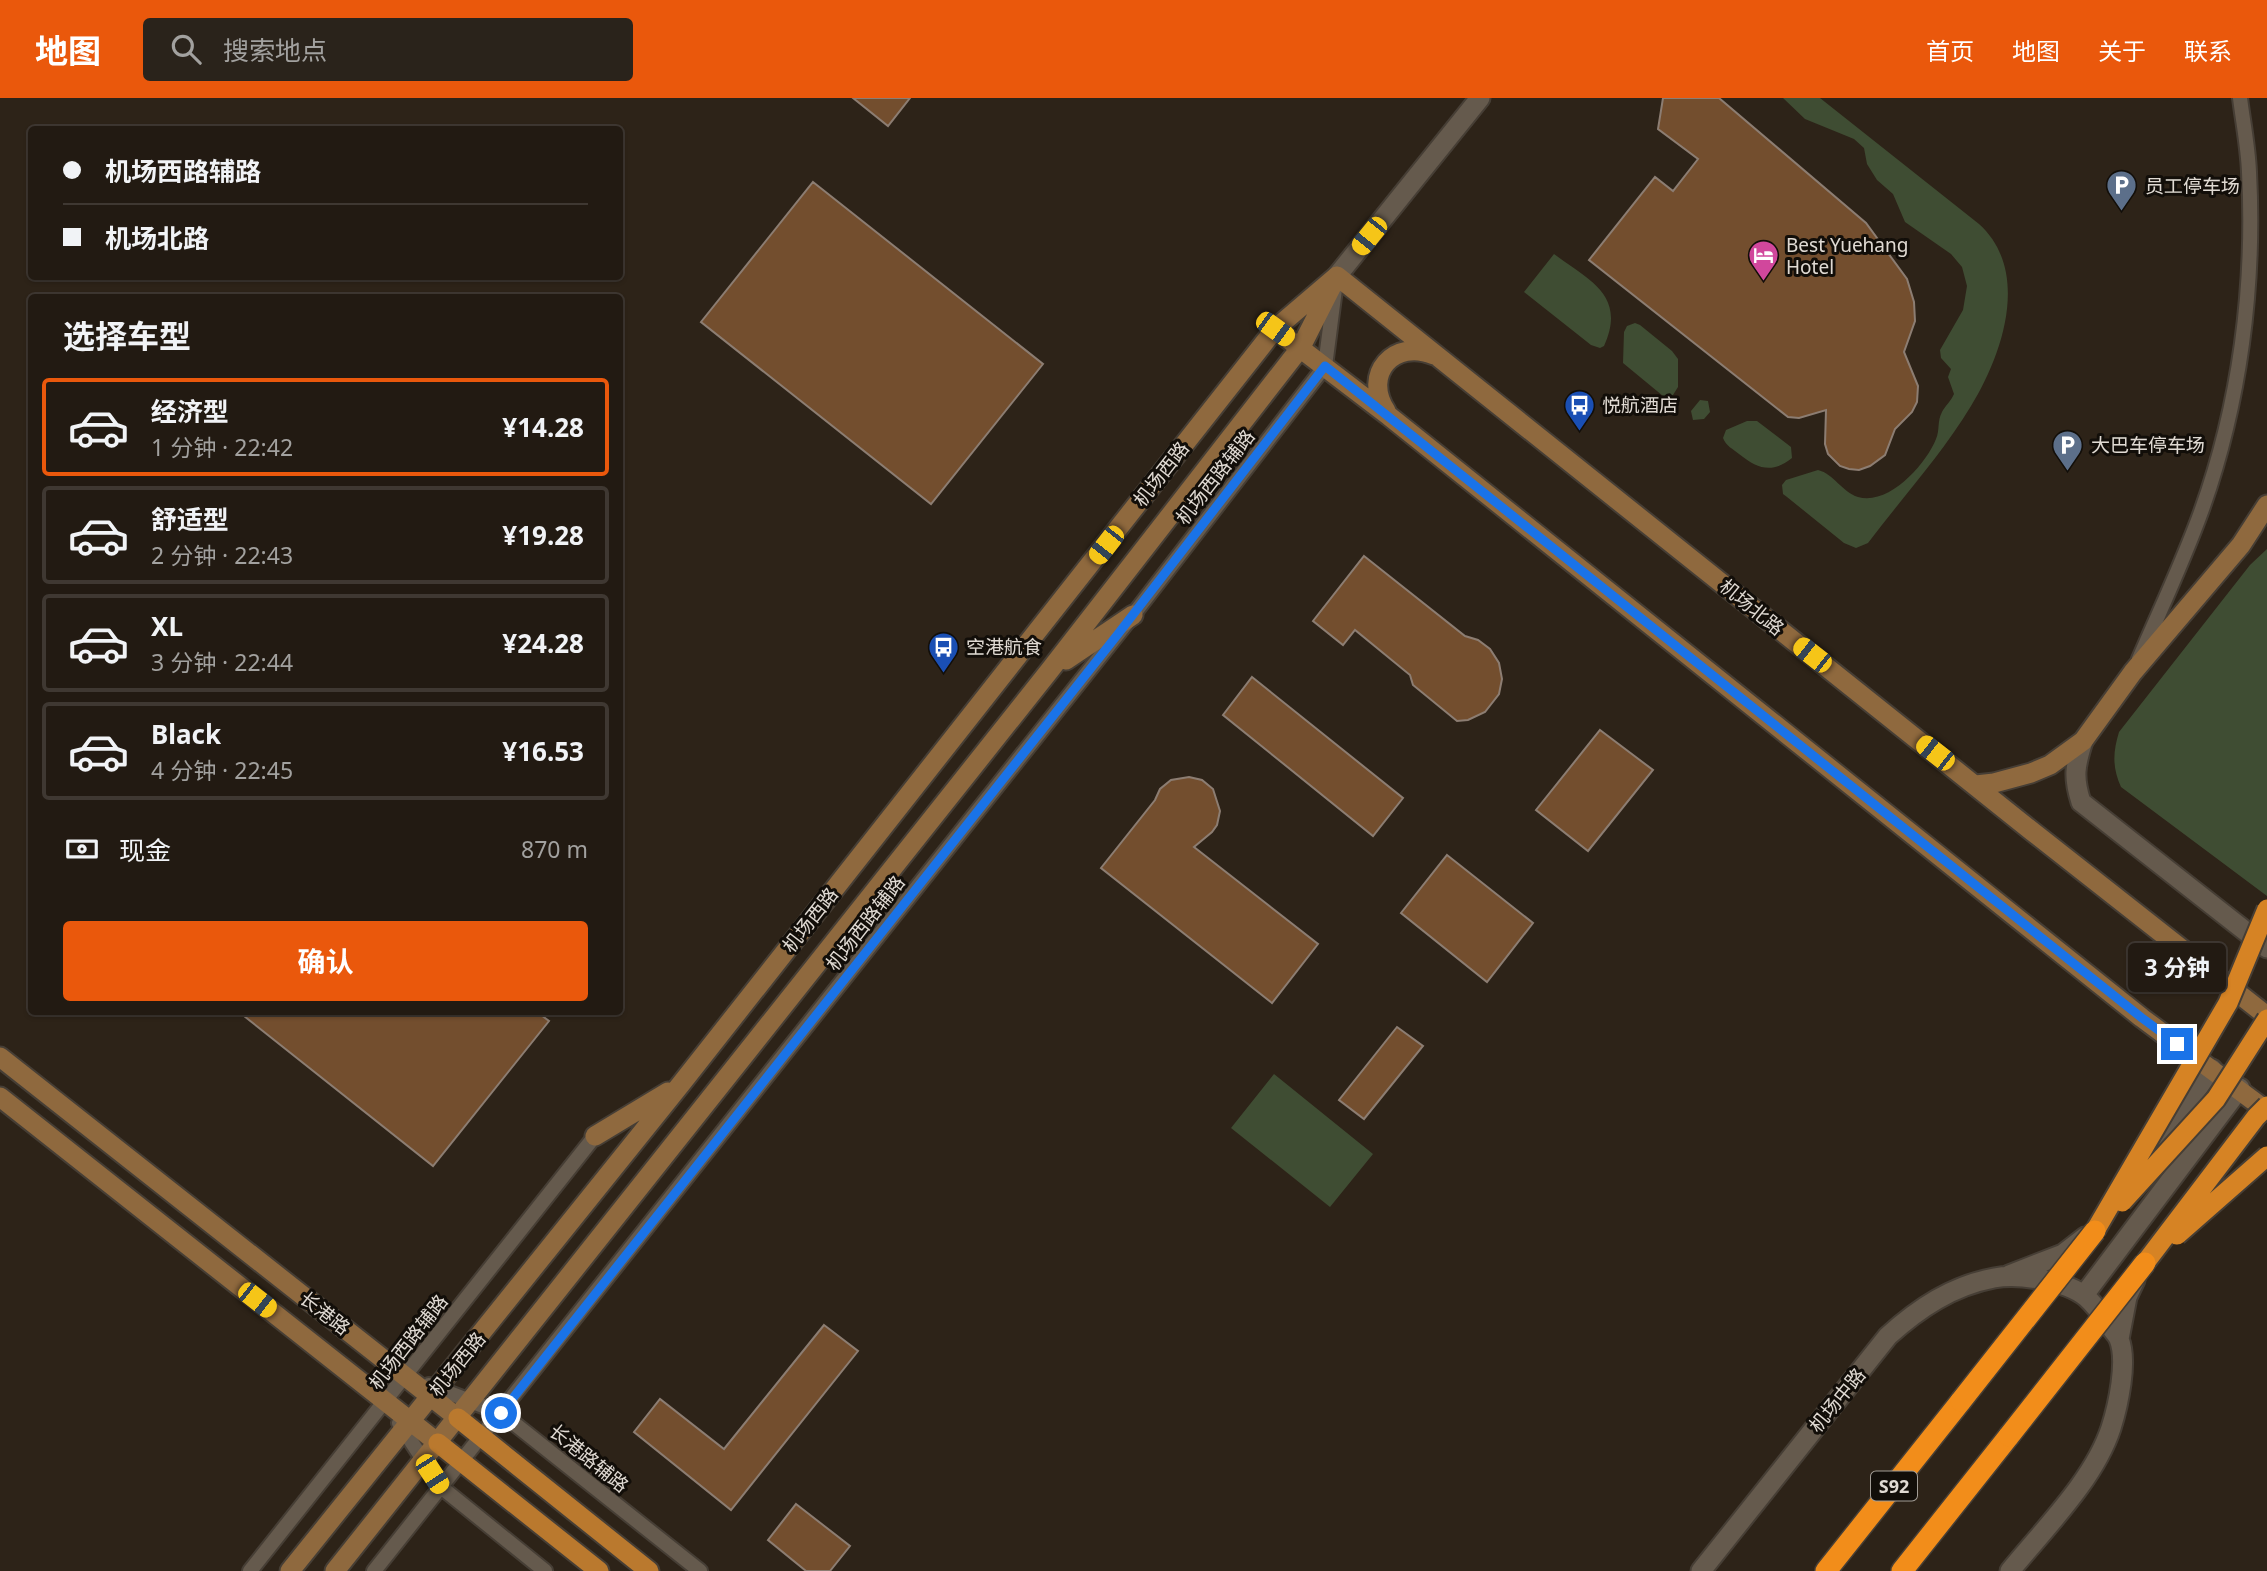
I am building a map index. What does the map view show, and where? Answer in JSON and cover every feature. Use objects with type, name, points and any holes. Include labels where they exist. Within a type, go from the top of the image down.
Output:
[{"type":"highway","points":[[2095,1231],[2228,1003],[2267,909]]},
{"type":"highway","points":[[2095,1231],[2216,1099],[2267,1017]]},
{"type":"highway","points":[[1902,1571],[2145,1263],[2256,1117],[2266,1109]]},
{"type":"highway","points":[[2145,1263],[2267,1156]]},
{"type":"highway","name":"S92","points":[[1826,1571],[2095,1231]]},
{"type":"main road","name":"机场西路","points":[[290,1571],[681,1084],[1275,329],[1337,276]]},
{"type":"main road","name":"机场西路","points":[[335,1571],[1050,670],[1301,347],[1337,276]]},
{"type":"main road","name":"机场北路","points":[[1337,276],[2267,1017]]},
{"type":"main road","points":[[1275,329],[1389,415],[2142,1018],[2266,1109]]},
{"type":"main road","points":[[1389,415],[1378,399],[1377,380],[1385,362],[1401,351],[1420,349],[1438,356]]},
{"type":"main road","points":[[1976,785],[2031,773],[2050,765],[2083,741],[2133,673],[2241,545],[2267,505]]},
{"type":"main road","points":[[1050,670],[1133,615]]},
{"type":"main road","name":"长港路","points":[[0,1057],[405,1376],[434,1392],[458,1418],[649,1571]]},
{"type":"main road","points":[[595,1136],[681,1084]]},
{"type":"main road","name":"长港路","points":[[0,1097],[385,1401],[407,1425],[438,1443],[599,1571]]},
{"type":"street","name":"机场西路","points":[[1337,276],[1480,98]]},
{"type":"street","points":[[2133,673],[2201,511],[2231,408],[2244,332],[2249,256],[2249,171],[2240,98]]},
{"type":"street","points":[[1325,366],[1337,276]]},
{"type":"street","name":"机场西路辅路","points":[[374,1571],[1133,615],[1325,366]]},
{"type":"street","points":[[2241,545],[2267,525]]},
{"type":"street","points":[[2083,741],[2076,762],[2075,782],[2081,802],[2267,948]]},
{"type":"street","name":"机场中路","points":[[1701,1571],[1888,1336],[1912,1314],[1960,1287],[2008,1275],[2063,1254],[2084,1238],[2212,1069]]},
{"type":"street","points":[[2084,1295],[2240,1088]]},
{"type":"street","points":[[2010,1571],[2079,1486],[2099,1457],[2111,1429],[2119,1399],[2122,1365],[2119,1339],[2127,1297],[2135,1279],[2266,1109]]},
{"type":"street","name":"机场西路辅路","points":[[250,1571],[595,1136]]},
{"type":"street","name":"机场中路","points":[[2008,1275],[2053,1282],[2084,1295],[2119,1339]]},
{"type":"street","name":"长港路辅路","points":[[434,1392],[501,1413],[700,1571]]},
{"type":"street","points":[[407,1425],[424,1461],[441,1487],[545,1571]]},
{"type":"green space","points":[[1783,98],[1820,98],[1979,224],[1995,243],[2004,265],[2008,289],[2007,313],[2001,338],[1983,385],[1971,406],[1921,476],[1868,543],[1856,548],[1844,543],[1783,494],[1782,485],[1786,480],[1818,470],[1829,475],[1852,495],[1870,498],[1894,489],[1915,471],[1931,449],[1937,436],[1940,415],[1954,394],[1948,377],[1951,369],[1941,358],[1940,350],[1963,310],[1967,286],[1962,267],[1951,254],[1905,222],[1893,194],[1877,180],[1867,164],[1864,148],[1854,139],[1805,119]]},
{"type":"green space","points":[[1554,254],[1591,281],[1608,301],[1610,328],[1604,346],[1600,348],[1591,345],[1524,292]]},
{"type":"green space","points":[[1635,323],[1672,351],[1678,359],[1678,387],[1673,395],[1663,396],[1623,363],[1624,332],[1627,326]]},
{"type":"green space","points":[[1700,400],[1708,401],[1710,412],[1704,419],[1693,420],[1691,411]]},
{"type":"green space","points":[[1747,421],[1757,421],[1791,447],[1792,458],[1778,466],[1765,468],[1752,463],[1730,447],[1723,438],[1726,430]]},
{"type":"green space","points":[[2267,549],[2267,896],[2121,787],[2114,760],[2119,732],[2250,565]]},
{"type":"green space","points":[[1274,1074],[1373,1154],[1330,1207],[1231,1128]]},
{"type":"building","points":[[853,98],[910,98],[888,126]]},
{"type":"building","name":"Best Yuehang Hotel","points":[[1663,98],[1719,98],[1866,223],[1907,279],[1914,302],[1915,321],[1904,352],[1918,386],[1917,402],[1912,412],[1895,429],[1885,455],[1870,466],[1859,470],[1849,469],[1840,466],[1828,454],[1825,444],[1826,410],[1799,418],[1788,417],[1589,260],[1655,177],[1673,191],[1698,159],[1658,129]]},
{"type":"building","points":[[813,182],[1043,364],[931,504],[701,322]]},
{"type":"building","points":[[1364,556],[1465,636],[1478,640],[1490,649],[1499,663],[1502,679],[1499,694],[1485,712],[1468,720],[1457,721],[1413,685],[1410,675],[1355,630],[1343,645],[1313,621]]},
{"type":"building","points":[[1252,677],[1403,798],[1373,836],[1223,715]]},
{"type":"building","points":[[1600,730],[1653,770],[1588,851],[1536,810]]},
{"type":"building","points":[[1189,777],[1202,780],[1213,789],[1220,811],[1217,825],[1212,832],[1194,847],[1318,944],[1272,1003],[1101,868],[1155,800],[1160,789],[1171,780]]},
{"type":"building","points":[[1447,855],[1533,923],[1487,982],[1401,913]]},
{"type":"building","points":[[243,1015],[541,1015],[549,1021],[433,1166]]},
{"type":"building","points":[[1397,1027],[1423,1046],[1364,1119],[1339,1100]]},
{"type":"building","points":[[824,1325],[858,1351],[731,1510],[634,1432],[660,1399],[724,1449]]},
{"type":"building","points":[[796,1504],[850,1546],[830,1571],[806,1571],[768,1540]]},
{"type":"place","name":"员工停车场","points":[[2122,213]]},
{"type":"place","name":"Best Yuehang Hotel","points":[[1763,283]]},
{"type":"place","name":"悦航酒店","points":[[1579,432]]},
{"type":"place","name":"大巴车停车场","points":[[2068,472]]},
{"type":"place","name":"空港航食","points":[[943,674]]},
{"type":"route","points":[[501,1413],[1118,634],[1325,366],[2177,1044]]}]
